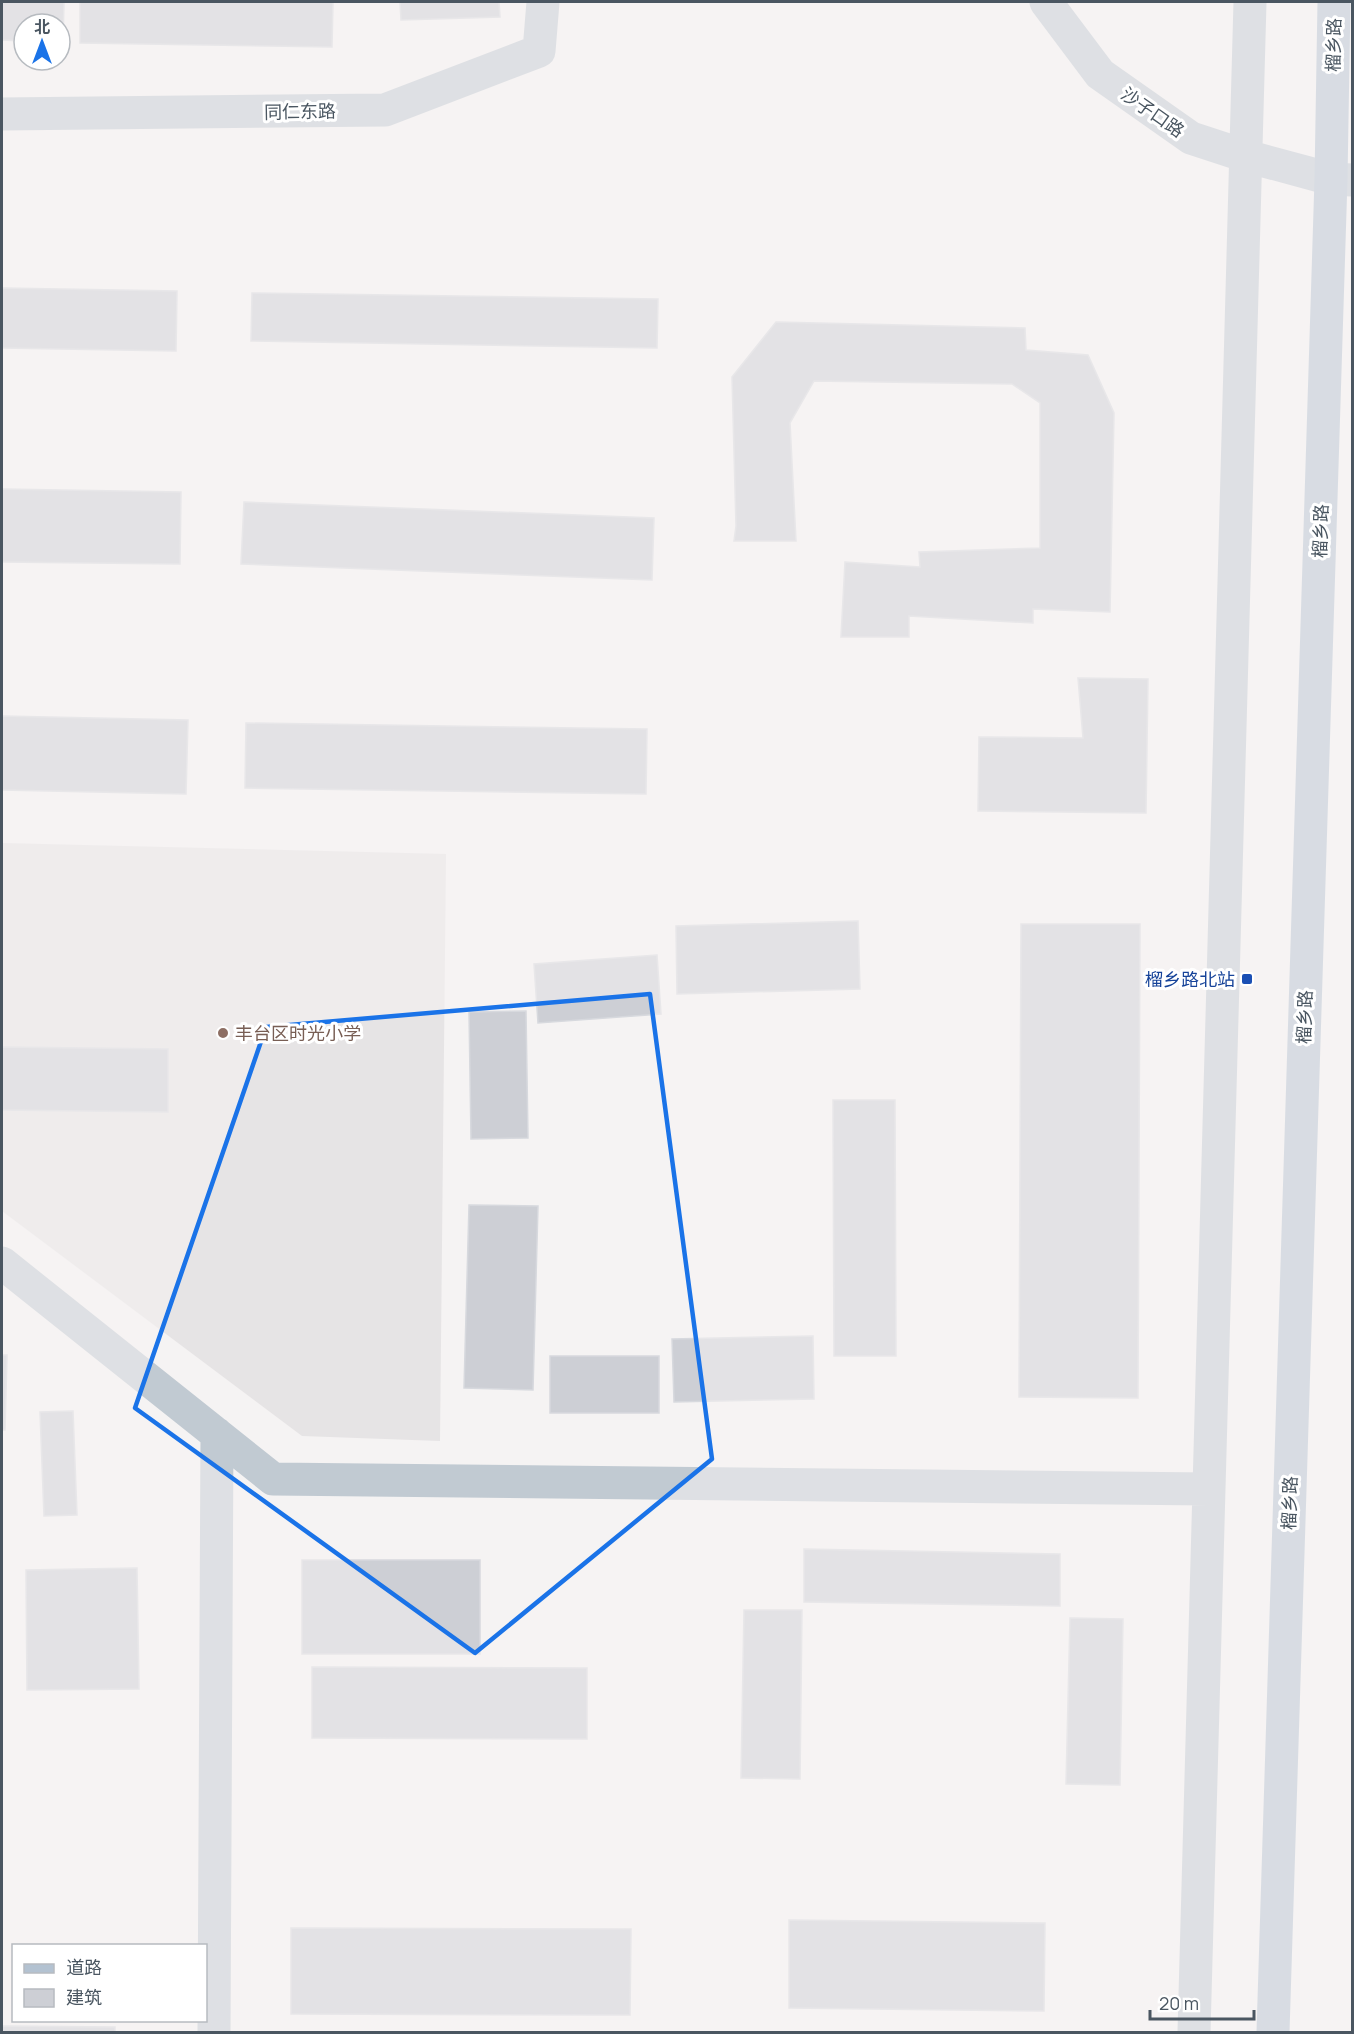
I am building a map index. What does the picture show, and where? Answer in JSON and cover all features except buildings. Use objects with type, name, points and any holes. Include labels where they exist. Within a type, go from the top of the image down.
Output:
[{"type":"main road","name":"榴乡路","points":[[1273,2032],[1342,179],[1334,2]]},
{"type":"street","name":"同仁东路","points":[[2,114],[386,110],[539,51],[543,2]]},
{"type":"street","name":"沙子口路","points":[[1046,2],[1100,74],[1191,138],[1246,156],[1342,179]]},
{"type":"street","points":[[1194,2032],[1250,2]]},
{"type":"street","points":[[2,1263],[273,1479],[1209,1489]]},
{"type":"street","points":[[214,2032],[217,1434]]},
{"type":"highlighted area","points":[[650,994],[712,1459],[475,1653],[135,1408],[266,1027]]},
{"type":"shaded area","name":"丰台区时光小学","points":[[2,843],[446,854],[440,1441],[302,1436],[2,1211]]},
{"type":"place","name":"榴乡路北站","points":[[1247,979]]},
{"type":"place","name":"丰台区时光小学","points":[[223,1033]]}]
